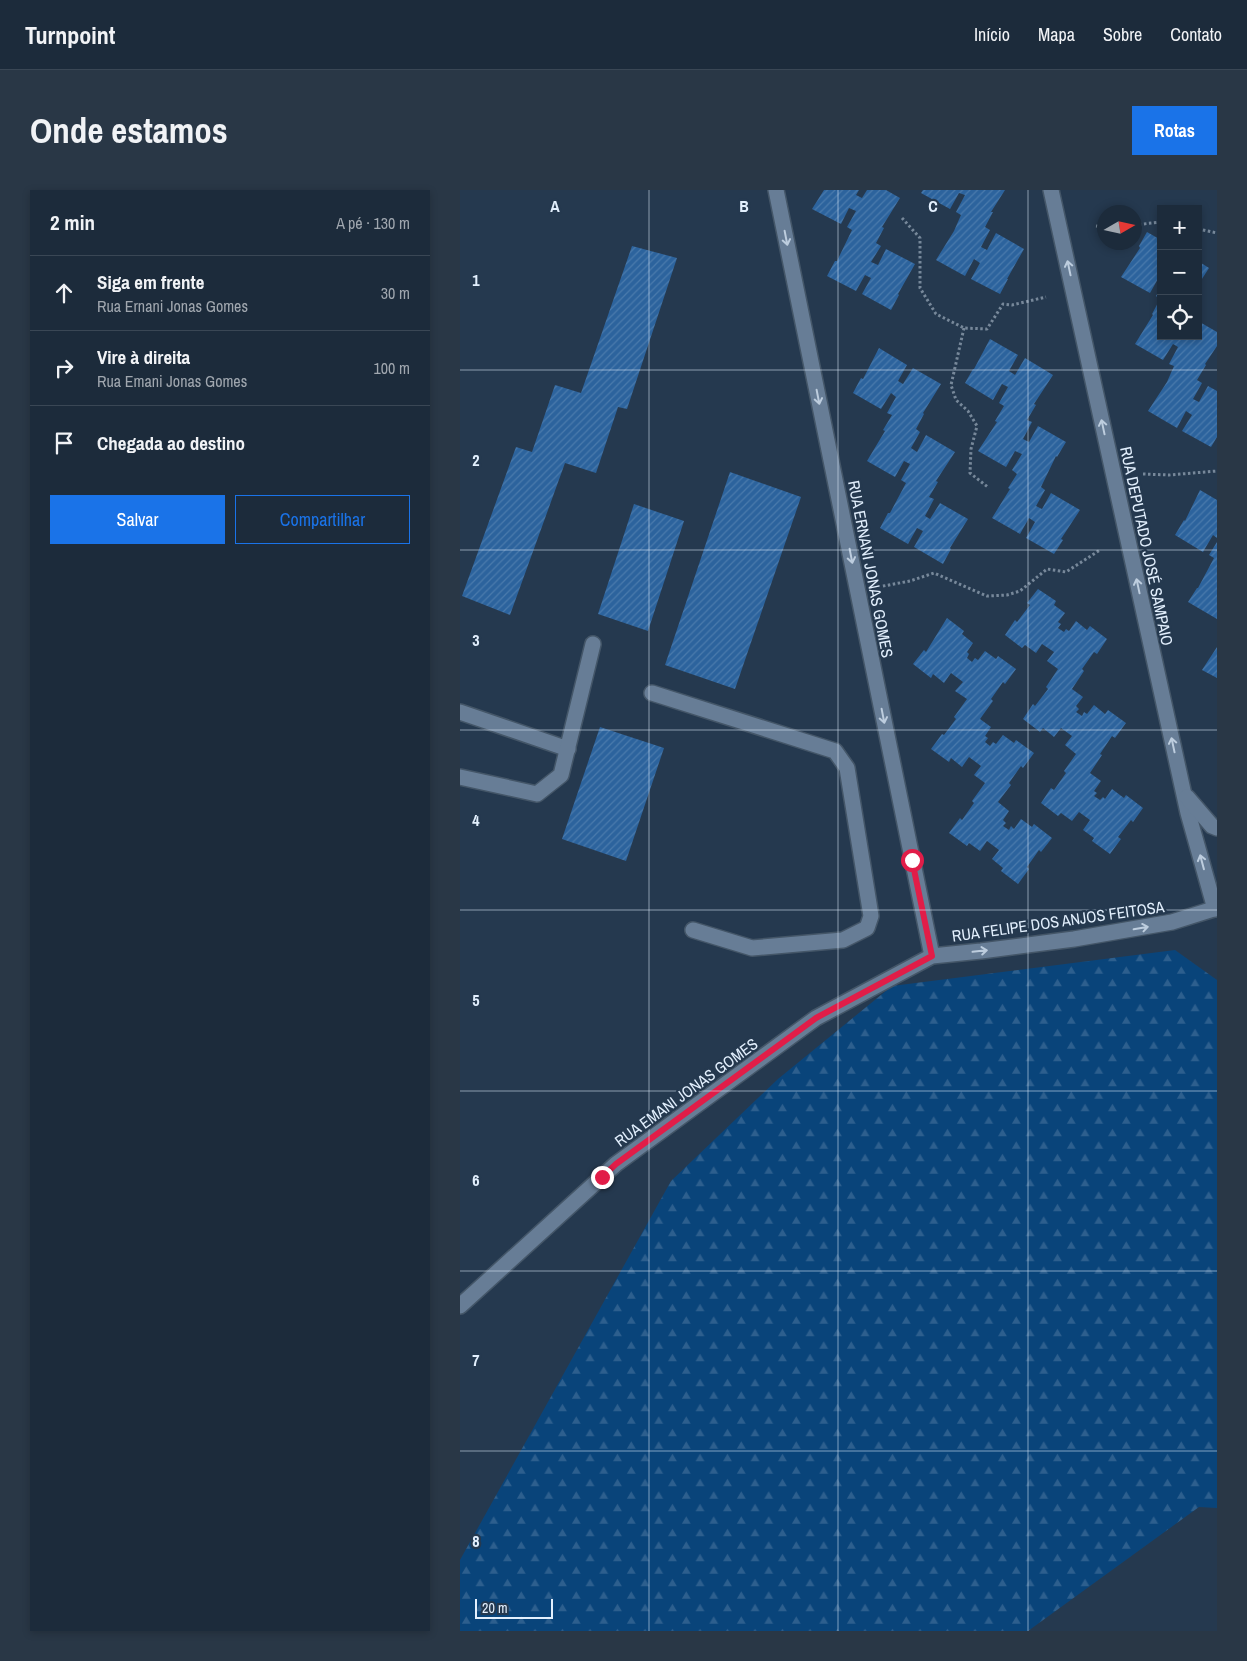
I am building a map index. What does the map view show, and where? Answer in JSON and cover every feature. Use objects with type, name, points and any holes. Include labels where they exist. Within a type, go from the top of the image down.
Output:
[{"type":"street","name":"RUA ERNANI JONAS GOMES","points":[[776,190],[932,956]]},
{"type":"street","name":"RUA DEPUTADO JOSÉ SAMPAIO","points":[[1051,190],[1184,792],[1216,908]]},
{"type":"street","points":[[460,777],[537,794],[562,776],[593,644]]},
{"type":"street","points":[[652,693],[835,751],[847,768],[871,916],[867,928],[843,940],[752,948],[693,930]]},
{"type":"street","points":[[460,712],[568,749]]},
{"type":"street","points":[[1184,792],[1212,826],[1217,828]]},
{"type":"street","name":"RUA FELIPE DOS ANJOS FEITOSA","points":[[932,956],[1074,939],[1172,922],[1216,908]]},
{"type":"street","name":"RUA EMANI JONAS GOMES","points":[[460,1306],[616,1164],[816,1018],[932,956]]},
{"type":"path","points":[[902,218],[920,238],[920,288],[936,314],[964,328],[987,329],[1003,304],[1012,305],[1046,297]]},
{"type":"path","points":[[1142,224],[1157,222]]},
{"type":"path","points":[[1202,229],[1217,233]]},
{"type":"path","points":[[964,328],[951,385],[956,400],[968,411],[976,426],[971,449],[970,473],[989,488]]},
{"type":"path","points":[[1143,474],[1169,475],[1217,471]]},
{"type":"path","points":[[878,586],[934,573],[987,596],[1007,595],[1020,591],[1048,569],[1066,572],[1100,550]]},
{"type":"green space","points":[[1175,950],[1217,980],[1217,1508],[1199,1507],[1028,1631],[460,1631],[460,1560],[671,1181],[778,1079],[892,986]]},
{"type":"building","points":[[824,190],[859,190],[856,195],[862,198],[867,190],[886,190],[900,198],[882,227],[884,228],[876,243],[881,246],[871,262],[878,265],[886,249],[915,264],[891,310],[862,294],[871,278],[865,275],[856,291],[827,276],[835,261],[837,261],[852,230],[847,227],[856,211],[849,208],[841,224],[812,209]]},
{"type":"building","points":[[923,190],[1005,190],[991,212],[993,212],[985,227],[990,230],[981,247],[987,250],[996,233],[1024,249],[1000,294],[971,279],[980,263],[974,259],[965,276],[936,260],[954,231],[961,215],[956,212],[965,195],[959,193],[950,209],[921,193]]},
{"type":"building","points":[[1147,232],[1157,238],[1157,281],[1150,293],[1121,277],[1139,250],[1142,250],[1142,241]]},
{"type":"building","points":[[632,246],[677,258],[627,409],[618,407],[596,473],[565,463],[510,615],[462,596],[516,447],[532,452],[555,385],[581,393]]},
{"type":"building","points":[[1202,264],[1209,268],[1202,279]]},
{"type":"building","points":[[1157,305],[1157,340],[1202,340],[1202,323],[1217,332],[1217,346],[1197,380],[1202,383],[1193,399],[1199,402],[1208,386],[1217,391],[1217,437],[1211,447],[1182,431],[1192,415],[1186,411],[1177,428],[1148,411],[1167,382],[1174,366],[1169,364],[1178,347],[1173,344],[1163,360],[1135,344]]},
{"type":"building","points":[[990,339],[1018,355],[1009,371],[1015,375],[1025,358],[1053,375],[1034,404],[1036,405],[1027,420],[1032,422],[1023,439],[1029,442],[1038,426],[1066,442],[1056,456],[1041,487],[1045,490],[1036,506],[1042,509],[1051,493],[1080,510],[1061,539],[1063,540],[1054,554],[1026,538],[1035,522],[1029,518],[1020,534],[992,518],[1010,489],[1008,488],[1017,474],[1012,470],[1022,454],[1015,451],[1006,467],[978,451],[997,422],[995,421],[1004,406],[999,403],[1008,387],[1002,384],[993,400],[965,383]]},
{"type":"building","points":[[879,348],[907,365],[898,381],[903,384],[913,368],[941,384],[923,413],[916,429],[920,432],[911,448],[917,452],[926,435],[955,452],[936,481],[938,482],[929,497],[934,499],[925,516],[930,519],[940,503],[968,519],[950,548],[943,564],[914,547],[923,531],[917,528],[908,544],[880,528],[906,483],[901,480],[910,464],[904,461],[895,477],[867,461],[885,431],[883,430],[892,415],[887,413],[896,397],[891,393],[881,409],[853,393],[861,378],[863,379]]},
{"type":"building","points":[[730,472],[801,497],[735,689],[665,665]]},
{"type":"building","points":[[1200,490],[1217,500],[1217,538],[1213,535],[1203,552],[1175,535],[1185,521]]},
{"type":"building","points":[[634,504],[684,521],[648,631],[598,614]]},
{"type":"building","points":[[1217,542],[1217,619],[1188,602],[1214,558],[1209,555]]},
{"type":"building","points":[[1038,589],[1056,601],[1054,605],[1065,613],[1058,622],[1061,624],[1058,628],[1064,632],[1066,629],[1069,631],[1076,621],[1087,630],[1090,626],[1107,639],[1097,654],[1094,652],[1082,669],[1084,671],[1072,689],[1083,697],[1076,706],[1079,709],[1076,712],[1082,716],[1084,712],[1087,714],[1094,705],[1105,714],[1108,710],[1126,723],[1115,738],[1112,736],[1090,773],[1101,781],[1094,791],[1097,793],[1094,796],[1100,800],[1103,797],[1105,799],[1112,789],[1124,798],[1126,795],[1143,808],[1133,822],[1131,820],[1118,837],[1121,839],[1110,854],[1092,841],[1094,838],[1083,830],[1090,820],[1079,812],[1072,821],[1061,813],[1058,816],[1041,803],[1051,788],[1054,790],[1076,754],[1065,745],[1072,736],[1061,728],[1054,737],[1043,728],[1040,732],[1023,719],[1033,704],[1035,706],[1048,689],[1046,687],[1058,669],[1047,661],[1054,652],[1042,644],[1036,653],[1025,645],[1022,648],[1005,635],[1015,620],[1017,622],[1030,605],[1027,603]]},
{"type":"building","points":[[947,618],[964,631],[962,634],[973,643],[967,652],[969,654],[967,658],[972,662],[975,658],[978,660],[985,651],[996,659],[998,656],[1016,669],[1005,684],[1003,682],[991,699],[993,701],[980,719],[991,727],[985,736],[988,738],[985,742],[990,746],[993,742],[996,744],[1003,735],[1014,743],[1016,740],[1034,753],[1023,768],[1021,766],[1009,783],[1011,785],[998,802],[1009,811],[1003,820],[1006,823],[1003,826],[1009,830],[1011,826],[1014,829],[1021,819],[1032,827],[1034,824],[1052,838],[1041,852],[1039,850],[1018,884],[1001,871],[1003,868],[992,859],[999,850],[987,841],[980,851],[969,843],[967,846],[949,833],[960,818],[962,820],[974,803],[972,801],[985,783],[974,775],[981,766],[969,757],[962,767],[951,758],[949,762],[931,749],[956,719],[954,717],[967,699],[955,691],[963,682],[951,673],[944,683],[933,674],[931,678],[913,664],[924,650],[926,652]]},
{"type":"building","points":[[1217,647],[1217,678],[1202,670]]},
{"type":"building","points":[[600,727],[664,748],[626,861],[562,839]]},
{"type":"route","points":[[602,1177],[616,1164],[816,1018],[932,956],[912,860]]}]
